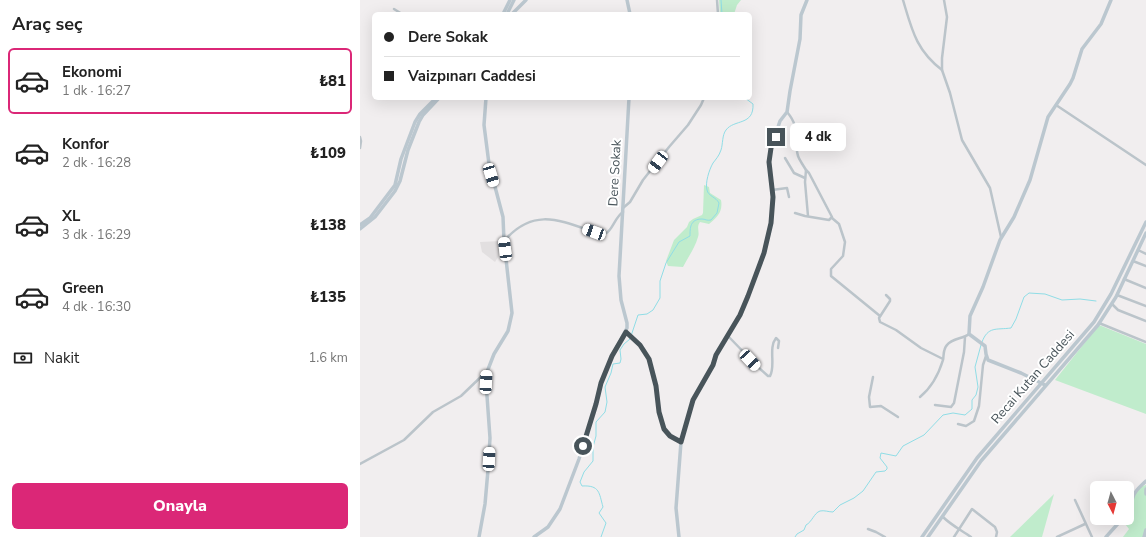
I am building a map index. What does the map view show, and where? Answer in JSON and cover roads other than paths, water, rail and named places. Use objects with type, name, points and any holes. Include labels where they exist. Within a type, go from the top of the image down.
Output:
[{"type":"street","points":[[504,12],[510,0]]},
{"type":"street","points":[[508,12],[514,0]]},
{"type":"street","points":[[514,12],[526,0]]},
{"type":"street","points":[[627,0],[630,12]]},
{"type":"street","points":[[717,0],[718,12]]},
{"type":"street","points":[[679,537],[676,508],[681,442],[693,400],[713,365],[716,355],[740,315],[764,253],[771,223],[772,190],[769,170],[771,148],[780,122],[787,112],[800,39],[801,15],[807,0]]},
{"type":"street","points":[[903,0],[918,45],[929,59],[942,70]]},
{"type":"street","points":[[944,0],[947,17],[942,70],[950,93],[962,140],[990,188],[1001,236],[1000,240]]},
{"type":"street","points":[[920,397],[934,380],[943,359],[944,350],[947,344],[952,341],[965,338],[969,334],[970,316],[983,287],[1000,240],[1014,217],[1028,185],[1034,169],[1046,122],[1073,78],[1082,49],[1101,24],[1111,0]]},
{"type":"street","points":[[394,9],[399,12]]},
{"type":"street","points":[[360,225],[370,218],[395,185],[401,159],[416,122],[420,114],[436,100]]},
{"type":"street","points":[[360,229],[375,217],[395,191],[402,175],[408,150],[419,122],[436,100]]},
{"type":"street","points":[[478,537],[486,504],[489,463],[490,438],[486,382],[487,372],[494,354],[506,335],[512,316],[503,217],[489,164],[484,125],[486,100]]},
{"type":"street","name":"Dere Sokak","points":[[626,332],[627,323],[620,295],[619,276],[629,100]]},
{"type":"street","points":[[504,241],[517,228],[531,221],[537,220],[558,220],[594,232],[605,234],[609,232],[616,217],[630,202],[643,180],[688,125],[703,100]]},
{"type":"street","points":[[1056,105],[1146,165]]},
{"type":"street","points":[[787,112],[794,122],[798,154],[832,218],[839,224],[845,242],[843,256],[830,269],[831,276],[880,316]]},
{"type":"street","points":[[360,137],[360,148]]},
{"type":"street","points":[[785,158],[794,173],[805,178]]},
{"type":"street","points":[[806,170],[805,178],[808,216]]},
{"type":"street","points":[[772,190],[787,188],[790,197]]},
{"type":"street","points":[[795,213],[829,220],[832,218]]},
{"type":"street","name":"Recai Kutan Caddesi","points":[[922,537],[977,458],[1094,322],[1111,294],[1146,222]]},
{"type":"street","name":"Recai Kutan Caddesi","points":[[929,537],[982,461],[1099,323],[1116,295],[1146,233]]},
{"type":"street","points":[[1138,250],[1146,254]]},
{"type":"street","points":[[1133,261],[1146,266]]},
{"type":"street","points":[[1124,279],[1146,288]]},
{"type":"street","points":[[886,295],[890,301],[878,320],[896,330],[918,346],[943,359]]},
{"type":"street","points":[[1116,295],[1146,306]]},
{"type":"street","points":[[1111,304],[1118,310],[1146,321]]},
{"type":"street","points":[[1099,323],[1146,342]]},
{"type":"street","points":[[534,537],[548,527],[560,509],[579,459],[601,383],[612,356],[626,332],[640,345],[649,359],[656,386],[659,412],[664,429],[670,436],[681,442]]},
{"type":"street","points":[[958,424],[966,426],[974,421],[979,406],[983,365],[986,356],[986,346],[969,334]]},
{"type":"street","points":[[728,336],[758,368],[768,376],[772,373],[773,342],[776,338],[779,340],[778,348]]},
{"type":"street","points":[[935,405],[950,407],[954,403],[964,352],[965,338]]},
{"type":"street","points":[[986,356],[991,362],[1021,373],[1045,385]]},
{"type":"street","points":[[360,464],[404,440],[433,412],[461,396],[487,372]]},
{"type":"street","points":[[873,377],[869,397],[870,407],[881,406],[898,417]]},
{"type":"street","points":[[1134,494],[1139,486],[1146,482]]},
{"type":"street","points":[[1146,489],[1146,494]]},
{"type":"street","points":[[1075,500],[1092,537]]},
{"type":"street","points":[[954,537],[972,509],[995,527],[998,532],[996,537]]},
{"type":"street","points":[[942,517],[970,537]]},
{"type":"street","points":[[1057,537],[1085,524]]},
{"type":"street","points":[[1106,537],[1117,525]]},
{"type":"street","points":[[868,529],[885,537]]},
{"type":"street","points":[[1144,537],[1146,530]]},
{"type":"waterway","points":[[721,0],[722,12]]},
{"type":"waterway","points":[[601,537],[606,523],[599,513],[603,507],[598,491],[592,487],[582,486],[580,482],[584,472],[593,461],[596,422],[605,412],[607,402],[605,387],[613,364],[620,363],[620,350],[630,339],[638,315],[647,314],[653,310],[660,298],[660,281],[666,263],[679,242],[690,236],[693,222],[698,219],[711,220],[717,213],[719,203],[708,192],[708,176],[713,163],[722,148],[726,130],[750,116],[753,104],[748,100]]},
{"type":"waterway","points":[[982,342],[984,337],[990,331],[1011,328],[1024,297],[1029,293],[1045,294],[1062,300],[1080,299],[1096,301]]},
{"type":"waterway","points":[[795,537],[804,530],[806,525],[818,512],[833,512],[840,505],[854,498],[863,491],[876,472],[885,471],[887,467],[880,458],[881,453],[896,456],[903,446],[924,435],[943,415],[953,413],[965,415],[972,409],[972,400],[976,395],[978,387],[975,367],[981,345]]}]
